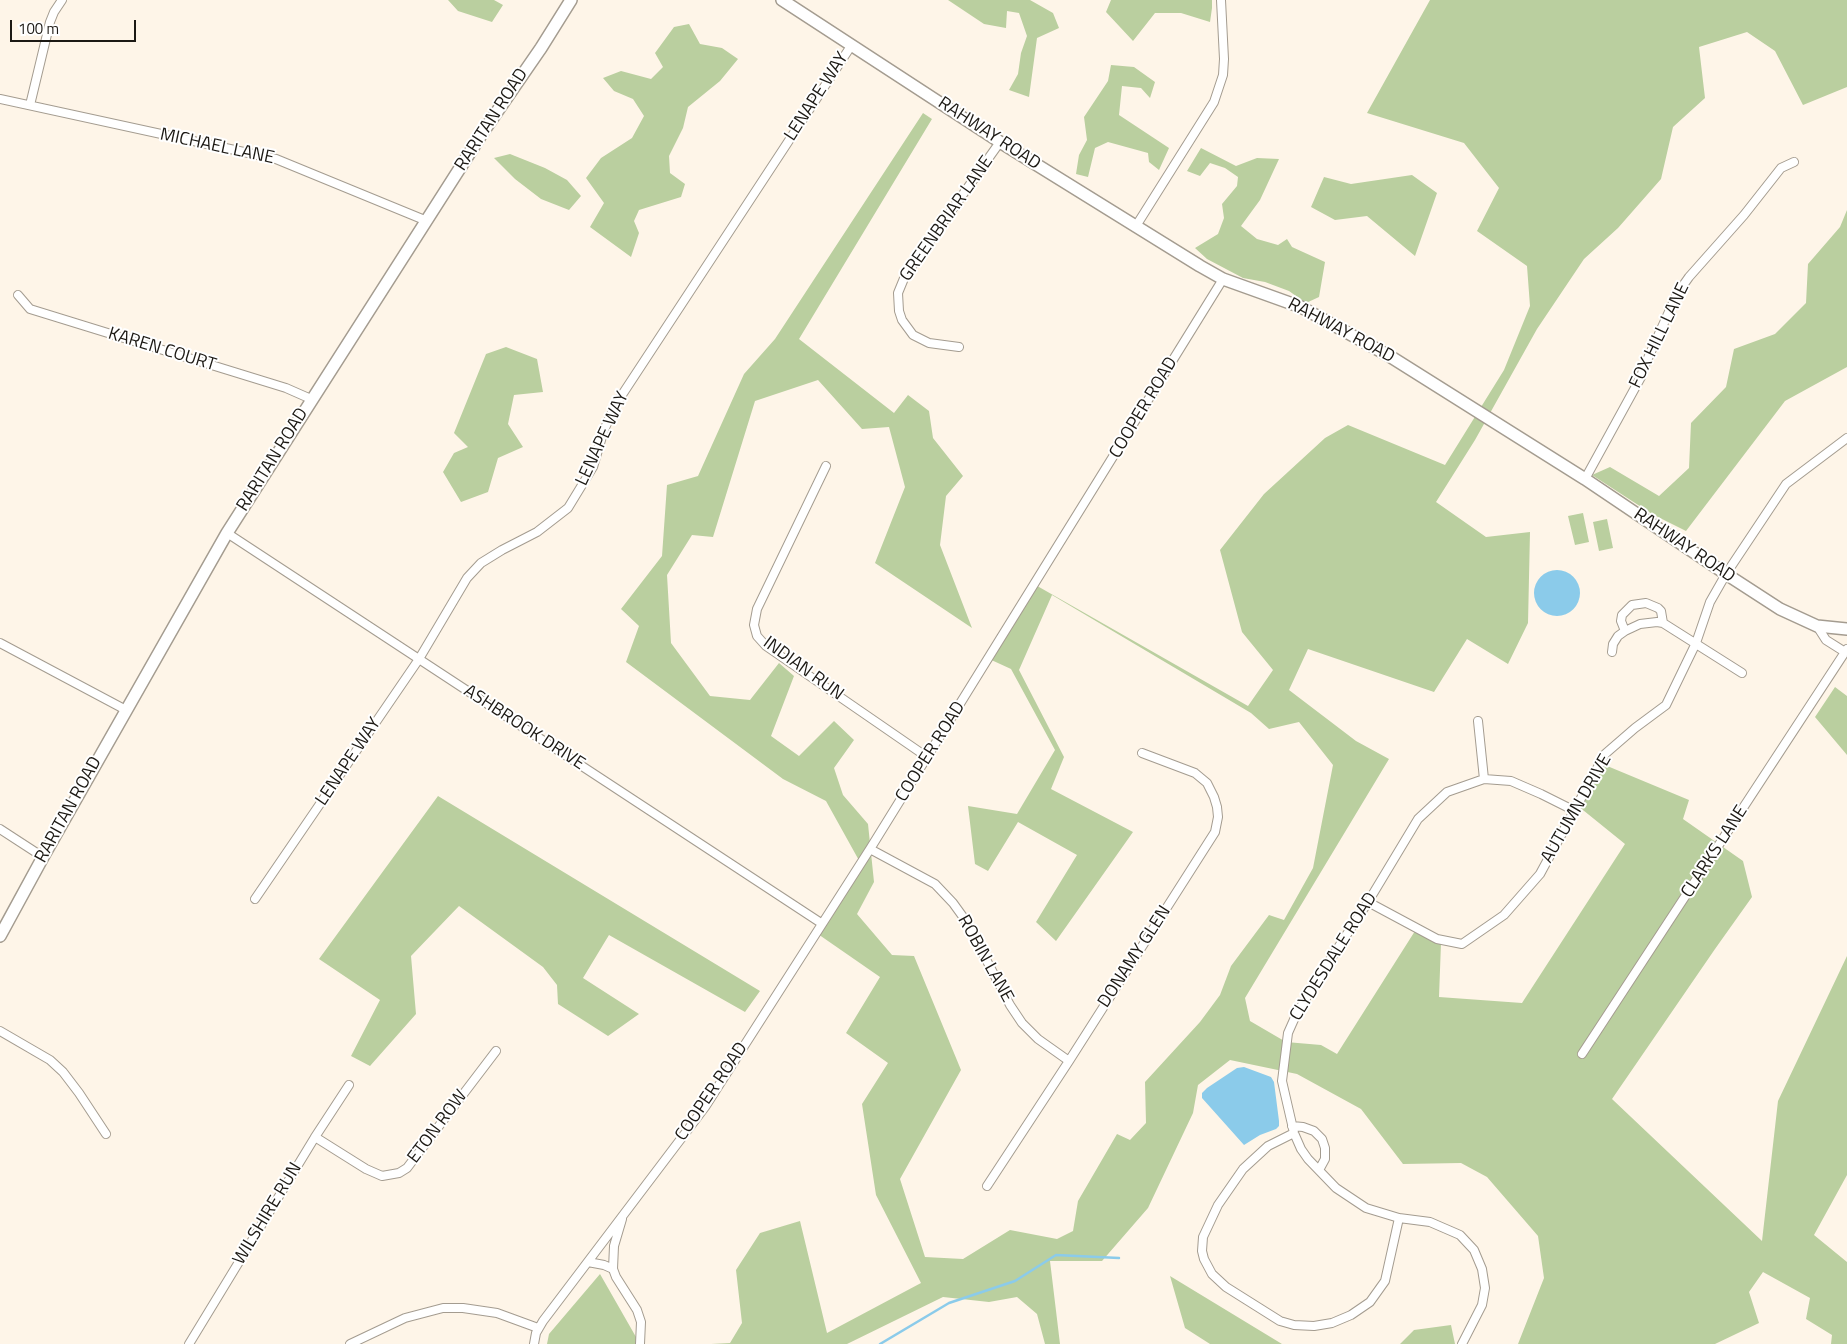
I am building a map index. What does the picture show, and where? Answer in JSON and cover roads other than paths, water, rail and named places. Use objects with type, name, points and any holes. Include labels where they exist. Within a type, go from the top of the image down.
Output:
[{"type":"street","points":[[30,105],[50,22],[62,0]]},
{"type":"street","name":"RARITAN ROAD","points":[[0,936],[227,533],[513,86],[541,48],[571,0]]},
{"type":"street","name":"RAHWAY ROAD","points":[[782,0],[1000,142],[1223,279],[1301,307],[1348,332],[1391,357],[1584,479],[1780,608],[1817,626],[1847,630]]},
{"type":"street","points":[[1136,226],[1214,102],[1223,74],[1221,0]]},
{"type":"street","name":"LENAPE WAY","points":[[255,899],[419,660],[467,578],[481,563],[537,532],[568,508],[593,467],[604,430],[616,404],[851,46]]},
{"type":"street","name":"MICHAEL LANE","points":[[0,99],[276,159],[426,221]]},
{"type":"street","name":"GREENBRIAR LANE","points":[[959,347],[929,343],[913,335],[906,328],[899,312],[898,293],[905,276],[1000,142]]},
{"type":"street","name":"FOX HILL LANE","points":[[1584,479],[1641,377],[1669,312],[1685,283],[1781,168],[1794,162]]},
{"type":"street","name":"COOPER ROAD","points":[[534,1344],[538,1328],[705,1107],[870,849],[1223,279]]},
{"type":"street","name":"KAREN COURT","points":[[18,295],[30,309],[286,388],[311,399]]},
{"type":"street","name":"AUTUMN DRIVE","points":[[1368,902],[1438,939],[1462,944],[1504,915],[1540,874],[1605,754],[1666,705],[1696,643],[1710,602],[1726,574],[1786,484],[1847,438]]},
{"type":"street","name":"INDIAN RUN","points":[[826,466],[757,608],[754,625],[757,636],[766,646],[927,757]]},
{"type":"street","name":"ASHBROOK DRIVE","points":[[227,533],[822,923]]},
{"type":"street","points":[[1625,631],[1621,621],[1622,615],[1632,605],[1646,603],[1658,608],[1661,611],[1663,624]]},
{"type":"street","points":[[1612,652],[1613,644],[1618,636],[1625,631],[1640,624],[1656,622],[1696,643],[1742,673]]},
{"type":"street","points":[[1817,626],[1826,640],[1846,650]]},
{"type":"street","points":[[0,643],[126,710]]},
{"type":"street","name":"CLARKS LANE","points":[[1582,1054],[1846,650]]},
{"type":"street","points":[[1478,721],[1484,779]]},
{"type":"street","name":"DONAMY GLEN","points":[[987,1186],[1210,842],[1216,827],[1217,807],[1214,797],[1206,784],[1195,773],[1142,753]]},
{"type":"street","name":"CLYDESDALE ROAD","points":[[1462,1344],[1482,1305],[1485,1288],[1482,1269],[1474,1250],[1460,1235],[1430,1222],[1399,1218],[1366,1208],[1336,1188],[1301,1149],[1293,1129],[1282,1081],[1288,1033],[1296,1015],[1317,980],[1418,820],[1448,792],[1484,779],[1511,781],[1574,810]]},
{"type":"street","points":[[0,829],[43,857]]},
{"type":"street","name":"ROBIN LANE","points":[[870,849],[935,884],[953,903],[966,921],[1010,1005],[1022,1023],[1038,1038],[1069,1061]]},
{"type":"street","points":[[0,1031],[50,1060],[63,1072],[106,1134]]},
{"type":"street","name":"ETON ROW","points":[[315,1137],[366,1169],[382,1176],[399,1173],[407,1168],[496,1050]]},
{"type":"street","name":"WILSHIRE RUN","points":[[189,1344],[315,1137],[349,1085]]},
{"type":"street","points":[[1319,1170],[1325,1159],[1325,1148],[1322,1139],[1314,1131],[1303,1127],[1293,1129],[1268,1146],[1243,1169],[1218,1205],[1203,1237],[1202,1251],[1212,1274],[1226,1287],[1280,1321],[1294,1325],[1314,1326],[1332,1324],[1351,1315],[1370,1302],[1385,1281],[1399,1218]]},
{"type":"street","name":"COOPER ROAD","points":[[613,1270],[614,1246],[623,1214]]},
{"type":"street","points":[[588,1262],[604,1265],[613,1270],[641,1322],[640,1344]]},
{"type":"street","points":[[350,1344],[405,1318],[444,1308],[463,1308],[497,1313],[538,1328]]},
{"type":"water","points":[[1562,570],[1574,576],[1579,584],[1579,602],[1574,610],[1566,615],[1552,616],[1540,610],[1535,602],[1534,588],[1540,576],[1548,571]]},
{"type":"water","points":[[1244,1067],[1271,1077],[1274,1082],[1279,1126],[1244,1145],[1202,1098],[1202,1093],[1237,1068]]},
{"type":"waterway","points":[[880,1344],[949,1303],[1015,1281],[1056,1255],[1119,1258]]}]
